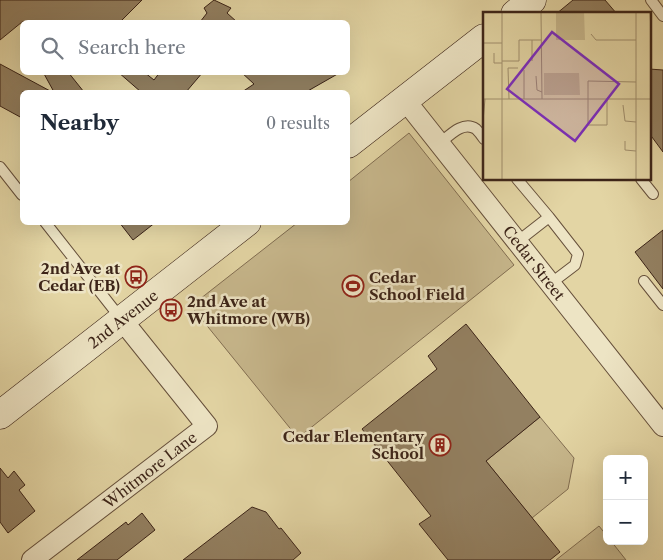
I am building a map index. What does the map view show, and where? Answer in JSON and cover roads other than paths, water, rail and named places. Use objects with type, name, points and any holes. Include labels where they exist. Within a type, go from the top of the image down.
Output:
[{"type":"street","points":[[517,12],[532,0]]},
{"type":"street","points":[[350,142],[483,39]]},
{"type":"street","name":"Cedar Street","points":[[405,100],[663,426]]},
{"type":"street","name":"2nd Avenue","points":[[1,411],[122,320],[243,225]]},
{"type":"street","name":"Whitmore Lane","points":[[32,560],[206,426],[122,320]]},
{"type":"lane","points":[[650,0],[663,16]]},
{"type":"lane","points":[[440,144],[459,128],[469,126],[476,129],[483,138]]},
{"type":"lane","points":[[0,167],[20,192]]},
{"type":"lane","points":[[518,180],[578,254],[575,264],[550,284]]},
{"type":"lane","points":[[642,180],[653,194]]},
{"type":"lane","points":[[517,242],[549,217]]},
{"type":"lane","points":[[46,225],[122,320]]},
{"type":"lane","points":[[644,281],[663,305]]},
{"type":"place","name":"2nd Ave at Cedar (EB)","points":[[136,277]]},
{"type":"place","name":"Cedar School Field","points":[[353,286]]},
{"type":"place","name":"2nd Ave at Whitmore (WB)","points":[[171,310]]},
{"type":"place","name":"Cedar Elementary School","points":[[440,445]]}]
